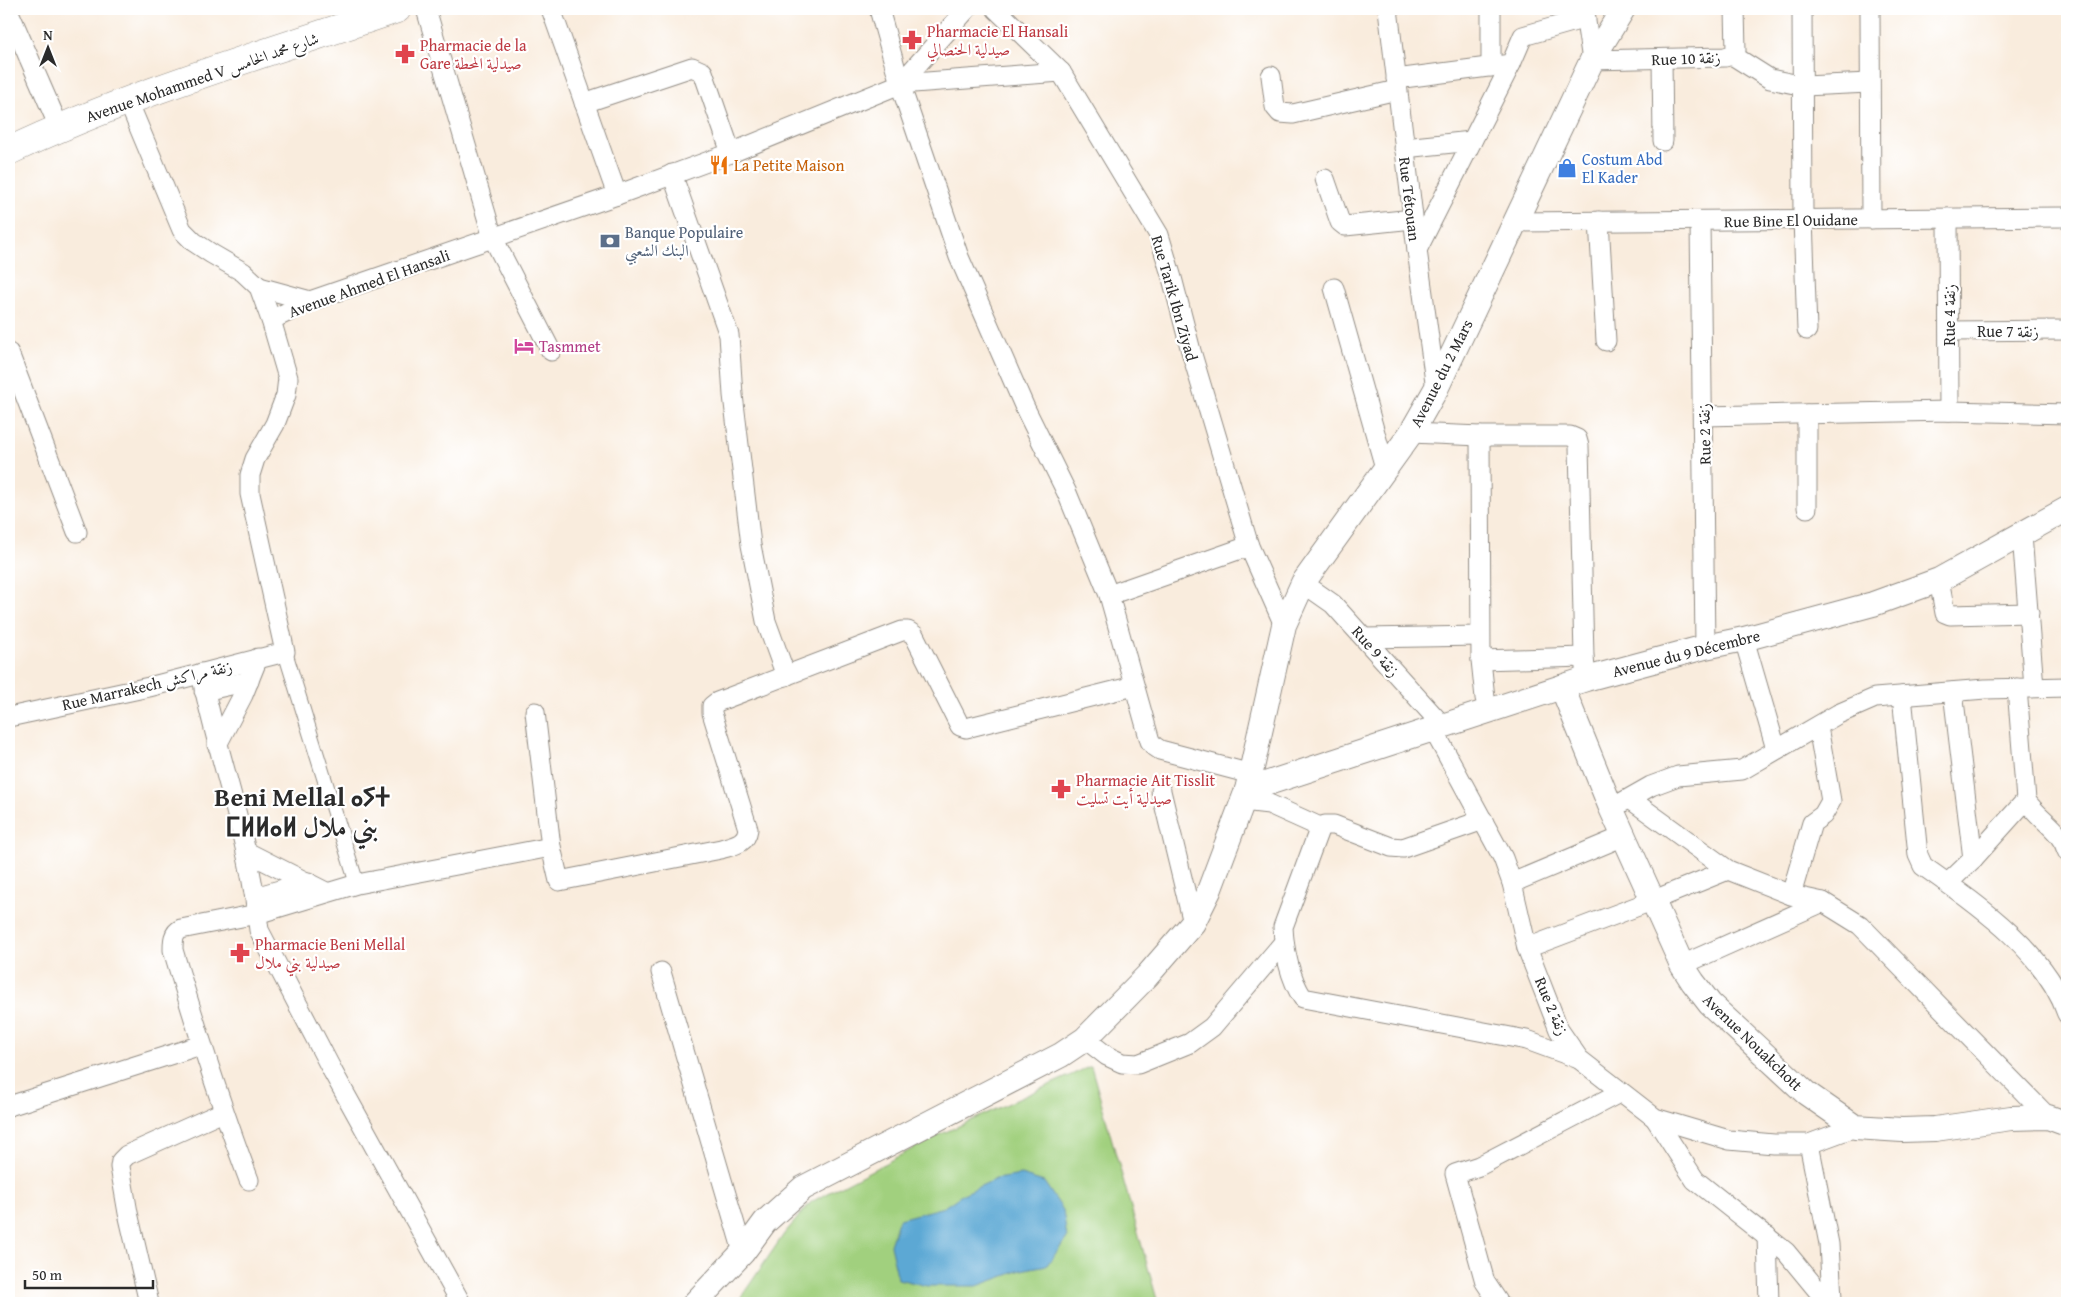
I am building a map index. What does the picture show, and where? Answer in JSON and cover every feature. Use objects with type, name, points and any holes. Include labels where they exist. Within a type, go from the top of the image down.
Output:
[{"type":"main road","name":"Avenue Mohammed V شارع محمد الخامس","points":[[9,151],[59,127],[128,101],[397,9]]},
{"type":"street","points":[[426,9],[493,238],[551,351]]},
{"type":"street","points":[[551,9],[617,195]]},
{"type":"street","points":[[879,9],[900,84],[959,258],[1025,408],[1067,493],[1110,595],[1146,732],[1154,746],[1248,784],[1269,804],[1320,827],[1334,825],[1384,844],[1403,848],[1483,820]]},
{"type":"street","name":"Avenue Ahmed El Hansali","points":[[357,884],[285,652],[250,494],[250,475],[254,459],[276,424],[286,395],[288,378],[271,320],[310,301],[617,195],[732,152],[900,84],[967,9]]},
{"type":"street","name":"Rue Tarik Ibn Ziyad","points":[[996,9],[1061,72],[1159,235],[1191,351],[1249,546],[1284,625]]},
{"type":"street","name":"Rue Tétouan","points":[[1388,9],[1404,148],[1436,389]]},
{"type":"street","points":[[1491,9],[1491,67]]},
{"type":"street","name":"Avenue du 2 Mars","points":[[695,1303],[743,1252],[766,1222],[803,1188],[1061,1055],[1085,1039],[1147,976],[1193,923],[1209,890],[1248,784],[1284,625],[1303,583],[1411,433],[1436,389],[1592,60],[1623,9]]},
{"type":"street","name":"Rue 10 زنقة","points":[[1592,60],[1725,57],[1732,55],[1736,51],[1735,9]]},
{"type":"street","points":[[1802,9],[1807,330]]},
{"type":"street","points":[[1870,9],[1871,219]]},
{"type":"street","points":[[9,12],[59,127]]},
{"type":"street","points":[[1417,250],[1511,64],[1523,36],[1585,13],[1592,60]]},
{"type":"street","points":[[1732,55],[1770,79],[1804,86],[1870,83]]},
{"type":"street","points":[[1662,59],[1663,141]]},
{"type":"street","points":[[1271,76],[1275,107],[1280,113],[1293,114],[1396,84],[1511,64]]},
{"type":"street","points":[[584,103],[692,67],[703,72],[732,152]]},
{"type":"street","points":[[900,84],[1061,72]]},
{"type":"street","points":[[128,101],[182,230],[194,242],[243,272],[259,287],[271,320]]},
{"type":"street","points":[[1404,148],[1472,141]]},
{"type":"street","points":[[672,174],[729,335],[733,395],[752,545],[766,621],[786,676]]},
{"type":"street","points":[[1325,179],[1340,222],[1345,226],[1413,219]]},
{"type":"street","name":"Rue Bine El Ouidane","points":[[1515,222],[2067,217]]},
{"type":"street","name":"Rue 4 زنقة","points":[[1948,218],[1949,411]]},
{"type":"street","name":"Rue 2 زنقة","points":[[1700,221],[1704,416],[1705,647]]},
{"type":"street","points":[[1599,222],[1606,341]]},
{"type":"street","points":[[259,287],[310,301]]},
{"type":"street","points":[[1334,288],[1385,468]]},
{"type":"street","name":"Rue 7 زنقة","points":[[1949,331],[2067,330]]},
{"type":"street","points":[[9,353],[77,532]]},
{"type":"street","points":[[1704,416],[1949,411],[2067,414]]},
{"type":"street","points":[[1807,414],[1807,508]]},
{"type":"street","points":[[1411,433],[1480,436],[1570,436],[1577,439],[1579,446],[1585,668],[1481,660]]},
{"type":"street","points":[[1480,436],[1480,636],[1485,698],[1489,711]]},
{"type":"street","name":"Avenue du 9 Décembre","points":[[1248,784],[1295,775],[1562,687],[1585,668],[1744,639],[1873,604],[1939,580],[2067,509]]},
{"type":"street","points":[[2022,535],[2029,613],[2025,688],[2026,800],[2033,811],[2060,836],[2067,851]]},
{"type":"street","points":[[1110,595],[1249,546]]},
{"type":"street","points":[[1939,580],[1945,613],[1950,615],[2029,613]]},
{"type":"street","name":"Rue 9 زنقة","points":[[1303,583],[1333,604],[1365,638],[1438,728]]},
{"type":"street","points":[[535,712],[551,847],[560,881],[721,849],[741,842],[747,836],[748,829],[712,713],[712,706],[717,702],[902,631],[908,631],[914,635],[960,726],[966,728],[1134,686]]},
{"type":"street","points":[[1365,638],[1480,636]]},
{"type":"street","points":[[1744,639],[1776,750]]},
{"type":"street","name":"Rue Marrakech زنقة مراكش","points":[[9,717],[202,682],[258,658],[285,652]]},
{"type":"street","points":[[217,745],[249,681],[258,658]]},
{"type":"street","points":[[249,681],[202,682],[217,745],[247,852],[259,930],[333,1072],[461,1303]]},
{"type":"street","name":"Avenue Nouakchott","points":[[1562,687],[1620,803],[1624,836],[1682,964],[1693,982],[1710,1004],[1806,1093],[1855,1127]]},
{"type":"street","points":[[2058,1121],[1860,924],[1824,902],[1791,895],[1728,870],[1620,803],[1651,786],[1678,776],[1742,770],[1818,726],[1855,706],[1875,698],[1985,689],[2067,687]]},
{"type":"street","points":[[1953,692],[1973,859]]},
{"type":"street","points":[[1902,696],[1918,855],[1923,866],[1948,883],[2015,937],[2033,956],[2056,991],[2067,1014]]},
{"type":"street","points":[[1791,895],[1812,823],[1823,815],[1831,801],[1818,726]]},
{"type":"street","name":"Rue 2 زنقة","points":[[1438,728],[1503,858],[1512,883],[1527,948],[1559,1030],[1580,1059],[1655,1118],[1728,1140],[1774,1144],[1809,1144],[1855,1127]]},
{"type":"street","points":[[1161,792],[1193,923]]},
{"type":"street","points":[[1948,883],[1973,859],[2026,800]]},
{"type":"street","points":[[1320,827],[1283,927],[1284,942],[1297,990],[1303,998],[1527,1040],[1580,1059]]},
{"type":"street","points":[[1512,883],[1624,836]]},
{"type":"street","points":[[249,1180],[223,1112],[173,950],[174,936],[181,928],[256,906],[357,884],[551,847]]},
{"type":"street","points":[[247,852],[326,892]]},
{"type":"street","points":[[1527,948],[1728,870]]},
{"type":"street","points":[[256,906],[308,882]]},
{"type":"street","points":[[1682,964],[1824,902]]},
{"type":"street","points":[[1085,1039],[1107,1056],[1122,1063],[1138,1064],[1190,1043],[1212,1027],[1284,942]]},
{"type":"street","points":[[661,972],[743,1252]]},
{"type":"street","points":[[9,1106],[201,1045]]},
{"type":"street","points":[[1499,1303],[1484,1282],[1455,1174],[1479,1166],[1621,1092]]},
{"type":"street","points":[[150,1303],[128,1212],[120,1167],[121,1161],[127,1155],[223,1112]]},
{"type":"street","points":[[1655,1118],[1695,1180],[1767,1236],[1793,1259],[1828,1303],[1831,1301],[1829,1244],[1809,1144]]},
{"type":"street","points":[[1855,1127],[1902,1130],[1935,1129],[2011,1118],[2058,1121]]},
{"type":"street","points":[[1767,1236],[1769,1303]]},
{"type":"green space","points":[[1091,1066],[1158,1303],[737,1303],[784,1234],[811,1202],[939,1135]]},
{"type":"water","points":[[1021,1175],[1044,1182],[1063,1210],[1067,1238],[1047,1265],[1021,1270],[977,1286],[927,1286],[898,1279],[890,1245],[899,1219],[944,1207],[963,1194],[996,1179]]},
{"type":"place","name":"Pharmacie El Hansali صيدلية الحنصالي","points":[[912,40]]},
{"type":"place","name":"Pharmacie de la Gare صيدلية المحطة","points":[[405,54]]},
{"type":"place","name":"La Petite Maison","points":[[719,165]]},
{"type":"place","name":"Costum Abd El Kader","points":[[1567,168]]},
{"type":"place","name":"Banque Populaire البنك الشعبي","points":[[610,241]]},
{"type":"place","name":"Tasmmet","points":[[524,346]]},
{"type":"place","name":"Pharmacie Ait Tisslit صيدلية أيت تسليت","points":[[1061,789]]},
{"type":"place","name":"Pharmacie Beni Mellal صيدلية بني ملال","points":[[240,953]]},
{"type":"district","name":"Beni Mellal ⴰⵢⵜ ⵎⵍⵍⴰⵍ بني ملال","points":[[302,812]]}]
